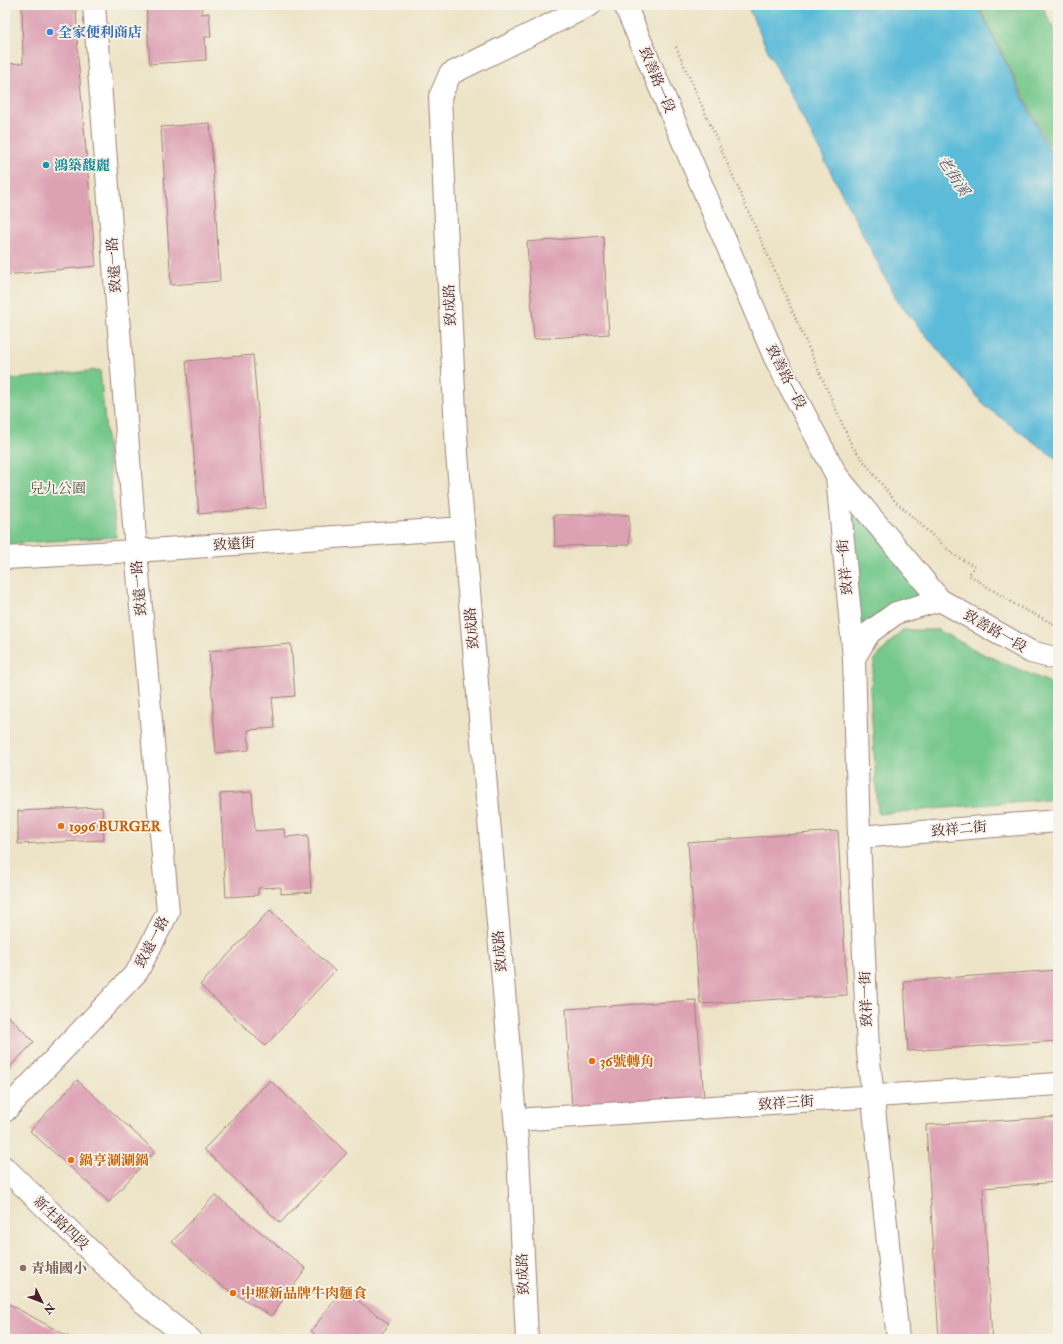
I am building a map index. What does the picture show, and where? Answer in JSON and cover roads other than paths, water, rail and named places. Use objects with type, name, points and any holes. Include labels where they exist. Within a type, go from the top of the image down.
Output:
[{"type":"street","name":"致遠一路","points":[[5,1111],[137,972],[168,912],[136,551],[94,5]]},
{"type":"street","name":"致成路","points":[[526,1339],[518,1152],[457,454],[440,97],[450,74],[590,5]]},
{"type":"street","name":"致善路一段","points":[[625,5],[775,358],[837,476],[940,600],[1031,652],[1058,659]]},
{"type":"street","name":"致祥一街","points":[[837,476],[854,658],[859,837],[868,1051],[898,1339]]},
{"type":"street","name":"致遠街","points":[[5,558],[136,551],[463,528]]},
{"type":"street","points":[[854,658],[869,633],[896,613],[940,600]]},
{"type":"street","name":"致祥二街","points":[[859,837],[1058,821]]},
{"type":"street","name":"致祥三街","points":[[515,1120],[1058,1084]]},
{"type":"street","name":"新生路四段","points":[[5,1168],[143,1302],[190,1339]]},
{"type":"water","name":"老街溪","points":[[747,5],[977,5],[1046,144],[1058,158],[1058,460],[985,406],[898,302],[769,53]]},
{"type":"place","name":"全家便利商店","points":[[50,32]]},
{"type":"place","name":"鴻築馥麗","points":[[46,165]]},
{"type":"place","name":"1996 BURGER","points":[[61,826]]},
{"type":"place","name":"36號轉角","points":[[592,1061]]},
{"type":"place","name":"鍋亨涮涮鍋","points":[[71,1160]]},
{"type":"place","name":"青埔國小","points":[[23,1268]]},
{"type":"place","name":"中壢新品牌牛肉麵食","points":[[233,1293]]},
{"type":"park label","name":"兒九公園","points":[[58,488]]}]
